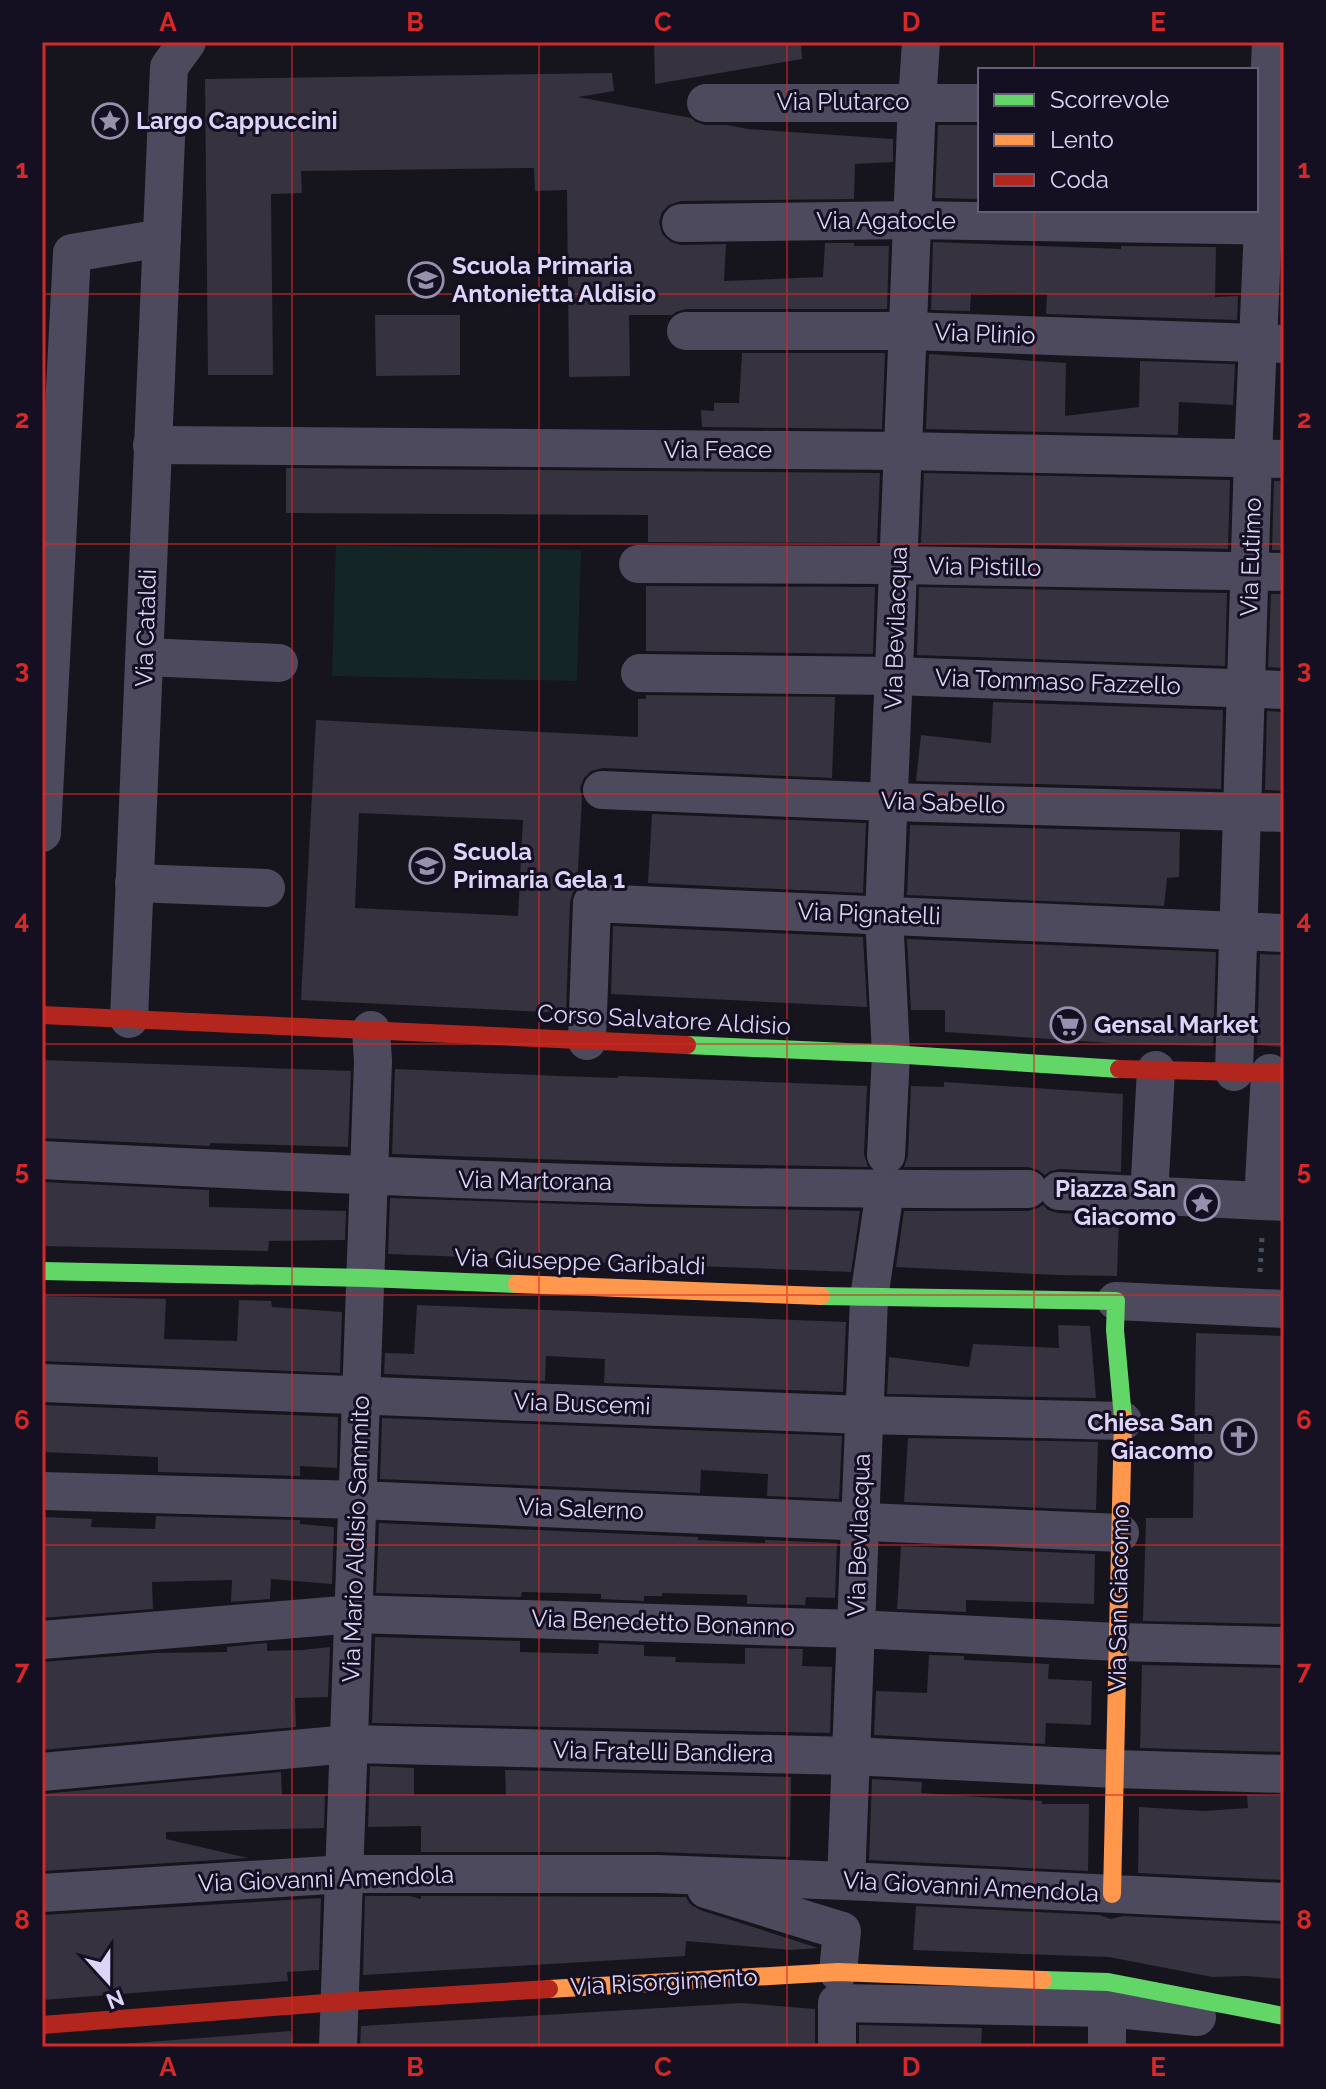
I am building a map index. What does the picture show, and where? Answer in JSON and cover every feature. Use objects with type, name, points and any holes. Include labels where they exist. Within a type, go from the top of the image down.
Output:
[{"type":"street","points":[[42,833],[72,253],[162,238],[169,67],[187,42]]},
{"type":"street","name":"Via Bevilacqua","points":[[846,1881],[869,1298],[885,1172],[891,1054],[884,915],[921,42]]},
{"type":"street","name":"Via Eutimo","points":[[1271,42],[1269,106],[1274,225],[1267,572],[1247,688],[1238,931],[1263,1073],[1274,1201]]},
{"type":"street","name":"Via Plutarco","points":[[706,103],[978,103]]},
{"type":"street","name":"Via Agatocle","points":[[681,223],[912,220],[1274,225]]},
{"type":"street","name":"Via Cataldi","points":[[129,1019],[162,238]]},
{"type":"street","name":"Via Plinio","points":[[686,331],[908,331],[1271,344]]},
{"type":"street","name":"Via Feace","points":[[152,445],[903,451],[1269,458]]},
{"type":"street","name":"Via Pistillo","points":[[638,564],[1267,572]]},
{"type":"street","points":[[146,657],[279,663]]},
{"type":"street","name":"Via Tommaso Fazzello","points":[[640,673],[894,676],[1284,690]]},
{"type":"street","name":"Via Sabello","points":[[602,790],[1284,813]]},
{"type":"street","points":[[134,883],[266,888]]},
{"type":"street","name":"Via Pignatelli","points":[[587,1041],[592,903],[1284,933]]},
{"type":"street","name":"Corso Salvatore Aldisio","points":[[42,1015],[1263,1073]]},
{"type":"street","name":"Via Mario Aldisio Sammito","points":[[338,2047],[366,1278],[373,1061],[371,1030]]},
{"type":"street","points":[[1149,1196],[1156,1070]]},
{"type":"street","name":"Via Martorana","points":[[42,1160],[369,1177],[885,1172],[1044,1190],[1274,1201]]},
{"type":"street","name":"Via Giuseppe Garibaldi","points":[[42,1271],[366,1278],[869,1298],[1116,1301]]},
{"type":"street","points":[[1116,1301],[1271,1309]]},
{"type":"street","name":"Via San Giacomo","points":[[1112,1894],[1123,1421],[1115,1330],[1116,1301]]},
{"type":"street","name":"Via Buscemi","points":[[42,1383],[864,1415],[1123,1421]]},
{"type":"street","name":"Via Salerno","points":[[42,1491],[358,1500],[1120,1533]]},
{"type":"street","name":"Via Benedetto Bonanno","points":[[42,1640],[354,1614],[1284,1646]]},
{"type":"street","name":"Via Fratelli Bandiera","points":[[42,1772],[349,1744],[851,1756],[1284,1774]]},
{"type":"street","name":"Via Giovanni Amendola","points":[[42,1893],[345,1874],[658,1874],[1284,1902]]},
{"type":"street","name":"Via Giovanni Amendola","points":[[658,1874],[842,1931],[837,1988]]},
{"type":"street","name":"Via Risorgimento","points":[[42,2025],[338,2002],[1108,1982],[1282,2018]]},
{"type":"street","points":[[837,1988],[837,2047]]},
{"type":"street","name":"Via Risorgimento","points":[[837,1988],[1221,2019]]},
{"type":"street","points":[[1107,2008],[1107,2047]]},
{"type":"path","points":[[1271,1309],[1274,1201]]},
{"type":"shaded area","points":[[336,545],[581,550],[577,681],[332,676]]},
{"type":"building","points":[[654,42],[801,42],[802,59],[655,84]]},
{"type":"building","points":[[612,73],[614,91],[578,97],[691,118],[705,125],[893,139],[893,162],[855,164],[854,199],[681,201],[669,205],[662,212],[659,222],[662,234],[671,242],[681,245],[726,244],[724,281],[823,277],[825,243],[889,246],[887,309],[686,309],[672,315],[629,315],[630,376],[569,377],[567,190],[535,191],[534,168],[301,171],[302,193],[271,194],[273,375],[208,375],[205,79]]},
{"type":"building","points":[[938,125],[978,125],[978,199],[935,198]]},
{"type":"building","points":[[933,242],[1121,249],[1121,246],[1216,247],[1215,297],[1238,296],[1237,320],[1046,314],[1047,294],[971,293],[970,311],[931,310]]},
{"type":"building","points":[[375,315],[460,315],[460,375],[376,376]]},
{"type":"building","points":[[742,353],[885,353],[882,429],[702,427],[701,410],[714,411],[714,403],[739,403]]},
{"type":"building","points":[[929,354],[1066,363],[1065,416],[1139,407],[1140,361],[1235,364],[1233,405],[1179,402],[1178,435],[926,429]]},
{"type":"building","points":[[286,468],[880,473],[877,543],[648,542],[648,515],[286,513]]},
{"type":"building","points":[[924,473],[1230,480],[1228,549],[921,543]]},
{"type":"building","points":[[1274,481],[1284,481],[1284,550],[1272,550]]},
{"type":"building","points":[[646,586],[875,587],[873,654],[646,651]]},
{"type":"building","points":[[919,587],[1227,593],[1225,666],[917,655]]},
{"type":"building","points":[[1271,594],[1284,594],[1284,668],[1268,667]]},
{"type":"building","points":[[646,695],[835,697],[832,778],[603,768],[591,771],[580,788],[577,887],[570,902],[566,1013],[301,1000],[316,720],[638,737],[638,699],[646,699]],"holes":[[[359,813],[523,820],[518,916],[355,908]]]},
{"type":"building","points":[[993,702],[1223,710],[1221,789],[916,781],[921,735],[991,743]]},
{"type":"building","points":[[1267,711],[1284,712],[1284,791],[1265,790]]},
{"type":"building","points":[[652,814],[866,823],[863,893],[648,883]]},
{"type":"building","points":[[910,825],[1180,832],[1179,877],[1167,878],[1164,906],[907,895]]},
{"type":"building","points":[[613,926],[863,937],[867,1007],[611,994]]},
{"type":"building","points":[[907,939],[1216,952],[1213,1046],[1125,1044],[945,1032],[945,1010],[911,1010]]},
{"type":"building","points":[[1260,954],[1284,955],[1284,1047],[1257,1045]]},
{"type":"building","points":[[42,1060],[351,1071],[348,1147],[210,1143],[210,1146],[42,1138]]},
{"type":"building","points":[[395,1069],[867,1086],[864,1154],[868,1167],[392,1154]]},
{"type":"building","points":[[944,1082],[1123,1094],[1121,1172],[1060,1169],[1045,1175],[1028,1167],[904,1167],[908,1156],[911,1086],[944,1087]]},
{"type":"building","points":[[42,1182],[209,1190],[209,1207],[346,1211],[345,1240],[269,1241],[268,1251],[42,1246]]},
{"type":"building","points":[[390,1198],[860,1211],[851,1272],[388,1254]]},
{"type":"building","points":[[1043,1205],[1058,1213],[1119,1216],[1117,1276],[896,1267],[904,1211],[1028,1211]]},
{"type":"building","points":[[42,1296],[166,1299],[164,1339],[237,1341],[239,1300],[271,1301],[272,1307],[342,1312],[340,1373],[42,1361]]},
{"type":"building","points":[[417,1305],[846,1322],[843,1392],[604,1383],[605,1359],[546,1356],[545,1381],[384,1374],[385,1353],[414,1354]]},
{"type":"building","points":[[1058,1325],[1090,1326],[1096,1398],[887,1394],[889,1357],[969,1367],[973,1344],[1059,1348]]},
{"type":"building","name":"Chiesa San Giacomo","points":[[1196,1333],[1284,1336],[1284,1624],[1143,1621],[1146,1518],[1193,1518]]},
{"type":"building","points":[[42,1405],[338,1417],[337,1468],[300,1466],[300,1476],[158,1472],[158,1457],[42,1452]]},
{"type":"building","points":[[382,1418],[842,1436],[839,1499],[767,1496],[768,1474],[701,1470],[700,1493],[380,1479]]},
{"type":"building","points":[[908,1438],[1098,1442],[1096,1510],[904,1502]]},
{"type":"building","points":[[156,1516],[300,1520],[300,1524],[334,1527],[332,1584],[271,1579],[270,1599],[231,1602],[232,1580],[152,1582],[153,1609],[42,1618],[42,1517],[92,1519],[91,1527],[155,1529]]},
{"type":"building","points":[[379,1523],[698,1537],[698,1540],[765,1543],[765,1540],[837,1543],[835,1598],[806,1597],[805,1605],[747,1604],[747,1595],[662,1593],[662,1596],[644,1596],[644,1601],[601,1599],[601,1594],[522,1592],[521,1597],[376,1593]]},
{"type":"building","points":[[901,1546],[1095,1554],[1094,1604],[966,1600],[966,1612],[897,1609]]},
{"type":"building","points":[[375,1637],[520,1641],[520,1652],[598,1654],[599,1643],[644,1645],[644,1656],[676,1657],[675,1662],[745,1664],[745,1648],[803,1649],[802,1666],[832,1667],[830,1733],[372,1723]]},
{"type":"building","points":[[267,1643],[267,1651],[330,1647],[328,1697],[295,1698],[296,1727],[42,1750],[42,1662],[155,1653],[227,1652],[227,1647]]},
{"type":"building","points":[[929,1655],[1049,1664],[1048,1679],[1092,1681],[1091,1725],[1046,1723],[1045,1744],[874,1735],[876,1691],[927,1693]]},
{"type":"building","points":[[1142,1665],[1284,1668],[1284,1752],[1140,1748]]},
{"type":"building","points":[[370,1766],[414,1768],[414,1795],[506,1795],[505,1770],[791,1777],[790,1857],[658,1852],[421,1852],[421,1826],[368,1827]]},
{"type":"building","points":[[281,1772],[282,1795],[325,1795],[324,1828],[166,1832],[166,1839],[248,1858],[42,1871],[42,1794]]},
{"type":"building","points":[[872,1779],[922,1782],[921,1793],[1042,1801],[1042,1804],[1089,1804],[1088,1871],[869,1860]]},
{"type":"building","points":[[1247,1795],[1284,1796],[1284,1880],[1138,1873],[1139,1807],[1204,1811],[1248,1808]]},
{"type":"building","points":[[365,1896],[410,1896],[421,1899],[421,1896],[686,1897],[690,1904],[700,1910],[818,1948],[791,1950],[686,1941],[685,1956],[363,1975]]},
{"type":"building","points":[[321,1898],[319,1970],[287,1972],[288,1981],[42,2000],[42,1915]]},
{"type":"building","points":[[916,1906],[1099,1915],[1111,1919],[1123,1916],[1284,1924],[1284,1979],[1212,1977],[1109,1957],[913,1950]]},
{"type":"building","points":[[742,2003],[815,2009],[815,2047],[360,2047],[361,2026]]},
{"type":"building","points":[[859,2025],[982,2028],[981,2047],[859,2047]]},
{"type":"building","points":[[291,2031],[293,2047],[82,2047]]},
{"type":"traffic: fast","points":[[687,1045],[1119,1069]]},
{"type":"traffic: fast","points":[[42,1271],[517,1284]]},
{"type":"traffic: fast","points":[[821,1296],[1116,1301],[1115,1330],[1123,1418]]},
{"type":"traffic: fast","points":[[1043,1980],[1108,1982],[1284,2016]]},
{"type":"traffic: slow","points":[[517,1284],[821,1296]]},
{"type":"traffic: slow","points":[[1112,1894],[1123,1418]]},
{"type":"traffic: slow","points":[[549,1989],[838,1972],[1043,1980]]},
{"type":"traffic: jam","points":[[42,1015],[687,1045]]},
{"type":"traffic: jam","points":[[1119,1069],[1284,1073]]},
{"type":"traffic: jam","points":[[42,2025],[549,1989]]},
{"type":"place","name":"Largo Cappuccini","points":[[110,121]]},
{"type":"place","name":"Scuola Primaria Antonietta Aldisio","points":[[426,280]]},
{"type":"place","name":"Scuola Primaria Gela 1","points":[[427,866]]},
{"type":"place","name":"Gensal Market","points":[[1068,1025]]},
{"type":"place","name":"Piazza San Giacomo","points":[[1202,1203]]},
{"type":"place","name":"Chiesa San Giacomo","points":[[1239,1437]]}]
